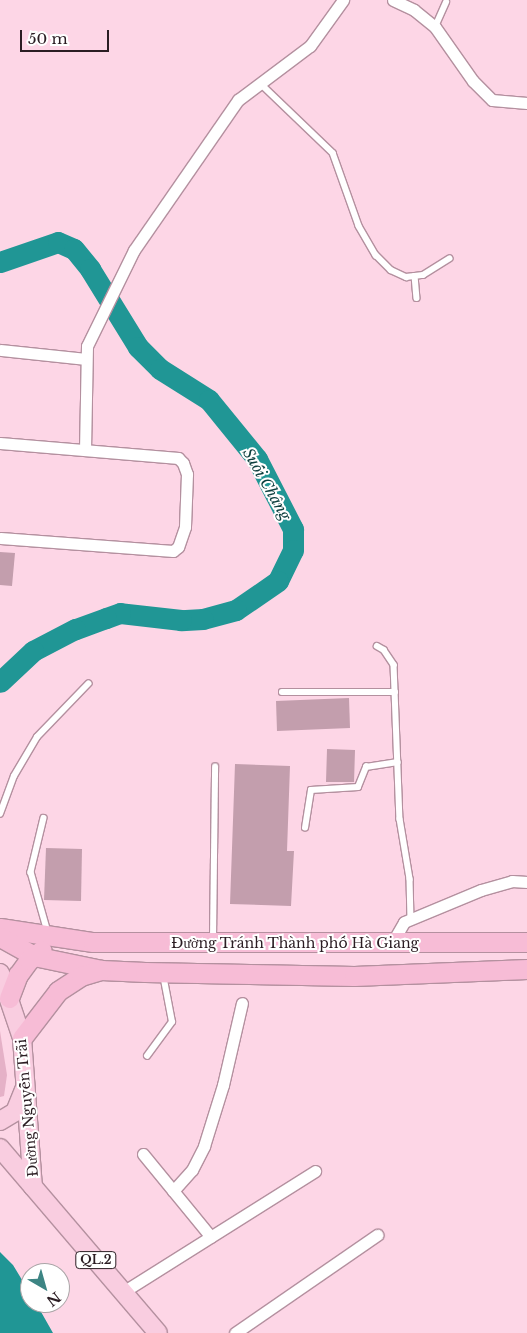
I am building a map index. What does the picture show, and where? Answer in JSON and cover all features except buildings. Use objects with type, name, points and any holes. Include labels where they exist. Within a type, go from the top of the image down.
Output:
[{"type":"highway","name":"Đường Tránh Thành phố Hà Giang","points":[[0,928],[56,938],[212,944],[527,942]]},
{"type":"highway","points":[[0,937],[34,956],[102,970],[163,973],[390,974],[527,969]]},
{"type":"highway","points":[[10,998],[18,975],[34,956],[56,938]]},
{"type":"highway","points":[[390,974],[392,943]]},
{"type":"highway","points":[[22,1038],[58,991],[81,976],[102,970]]},
{"type":"main road","name":"Đường Nguyễn Trãi","points":[[0,973],[22,1038],[33,1187]]},
{"type":"main road","points":[[0,1121],[15,1112],[25,1090]]},
{"type":"main road","name":"Đường Nguyễn Trãi","points":[[0,1148],[158,1333]]},
{"type":"street","points":[[84,450],[87,346],[134,250],[238,100],[310,46],[344,0]]},
{"type":"street","points":[[392,0],[414,10],[435,27],[473,81],[492,100],[502,104],[527,103]]},
{"type":"street","points":[[0,350],[86,359]]},
{"type":"street","points":[[0,443],[181,460],[187,474],[185,527],[178,547],[164,552],[0,538]]},
{"type":"street","points":[[392,943],[399,927],[411,919],[481,890],[512,880],[527,882]]},
{"type":"street","points":[[173,1190],[192,1170],[204,1146],[242,1003]]},
{"type":"street","points":[[143,1154],[211,1236]]},
{"type":"street","points":[[122,1292],[315,1172]]},
{"type":"street","points":[[235,1333],[377,1235]]},
{"type":"lane","points":[[435,27],[446,2]]},
{"type":"lane","points":[[260,83],[333,153],[360,226],[376,255],[399,275],[415,276],[430,272],[449,259]]},
{"type":"lane","points":[[415,276],[417,298]]},
{"type":"lane","points":[[377,646],[384,650],[394,665],[400,819],[410,879],[411,919]]},
{"type":"lane","points":[[0,814],[14,776],[38,737],[88,684]]},
{"type":"lane","points":[[282,692],[395,692]]},
{"type":"lane","points":[[305,828],[311,790],[358,787],[366,767],[398,762]]},
{"type":"lane","points":[[212,944],[215,767]]},
{"type":"lane","points":[[44,818],[31,872],[56,938]]},
{"type":"lane","points":[[147,1056],[172,1022],[163,973]]},
{"type":"shaded area","points":[[0,1031],[7,1075],[4,1096],[0,1097]]},
{"type":"water","points":[[0,1252],[13,1265],[20,1277],[20,1313],[42,1313],[53,1333],[0,1333]]},
{"type":"waterway","name":"Suối Châng","points":[[0,262],[58,242],[74,249],[90,269],[138,347],[160,369],[209,400],[257,459],[293,529],[293,550],[278,581],[236,610],[203,619],[181,620],[120,613],[75,629],[33,651],[0,682]]}]
